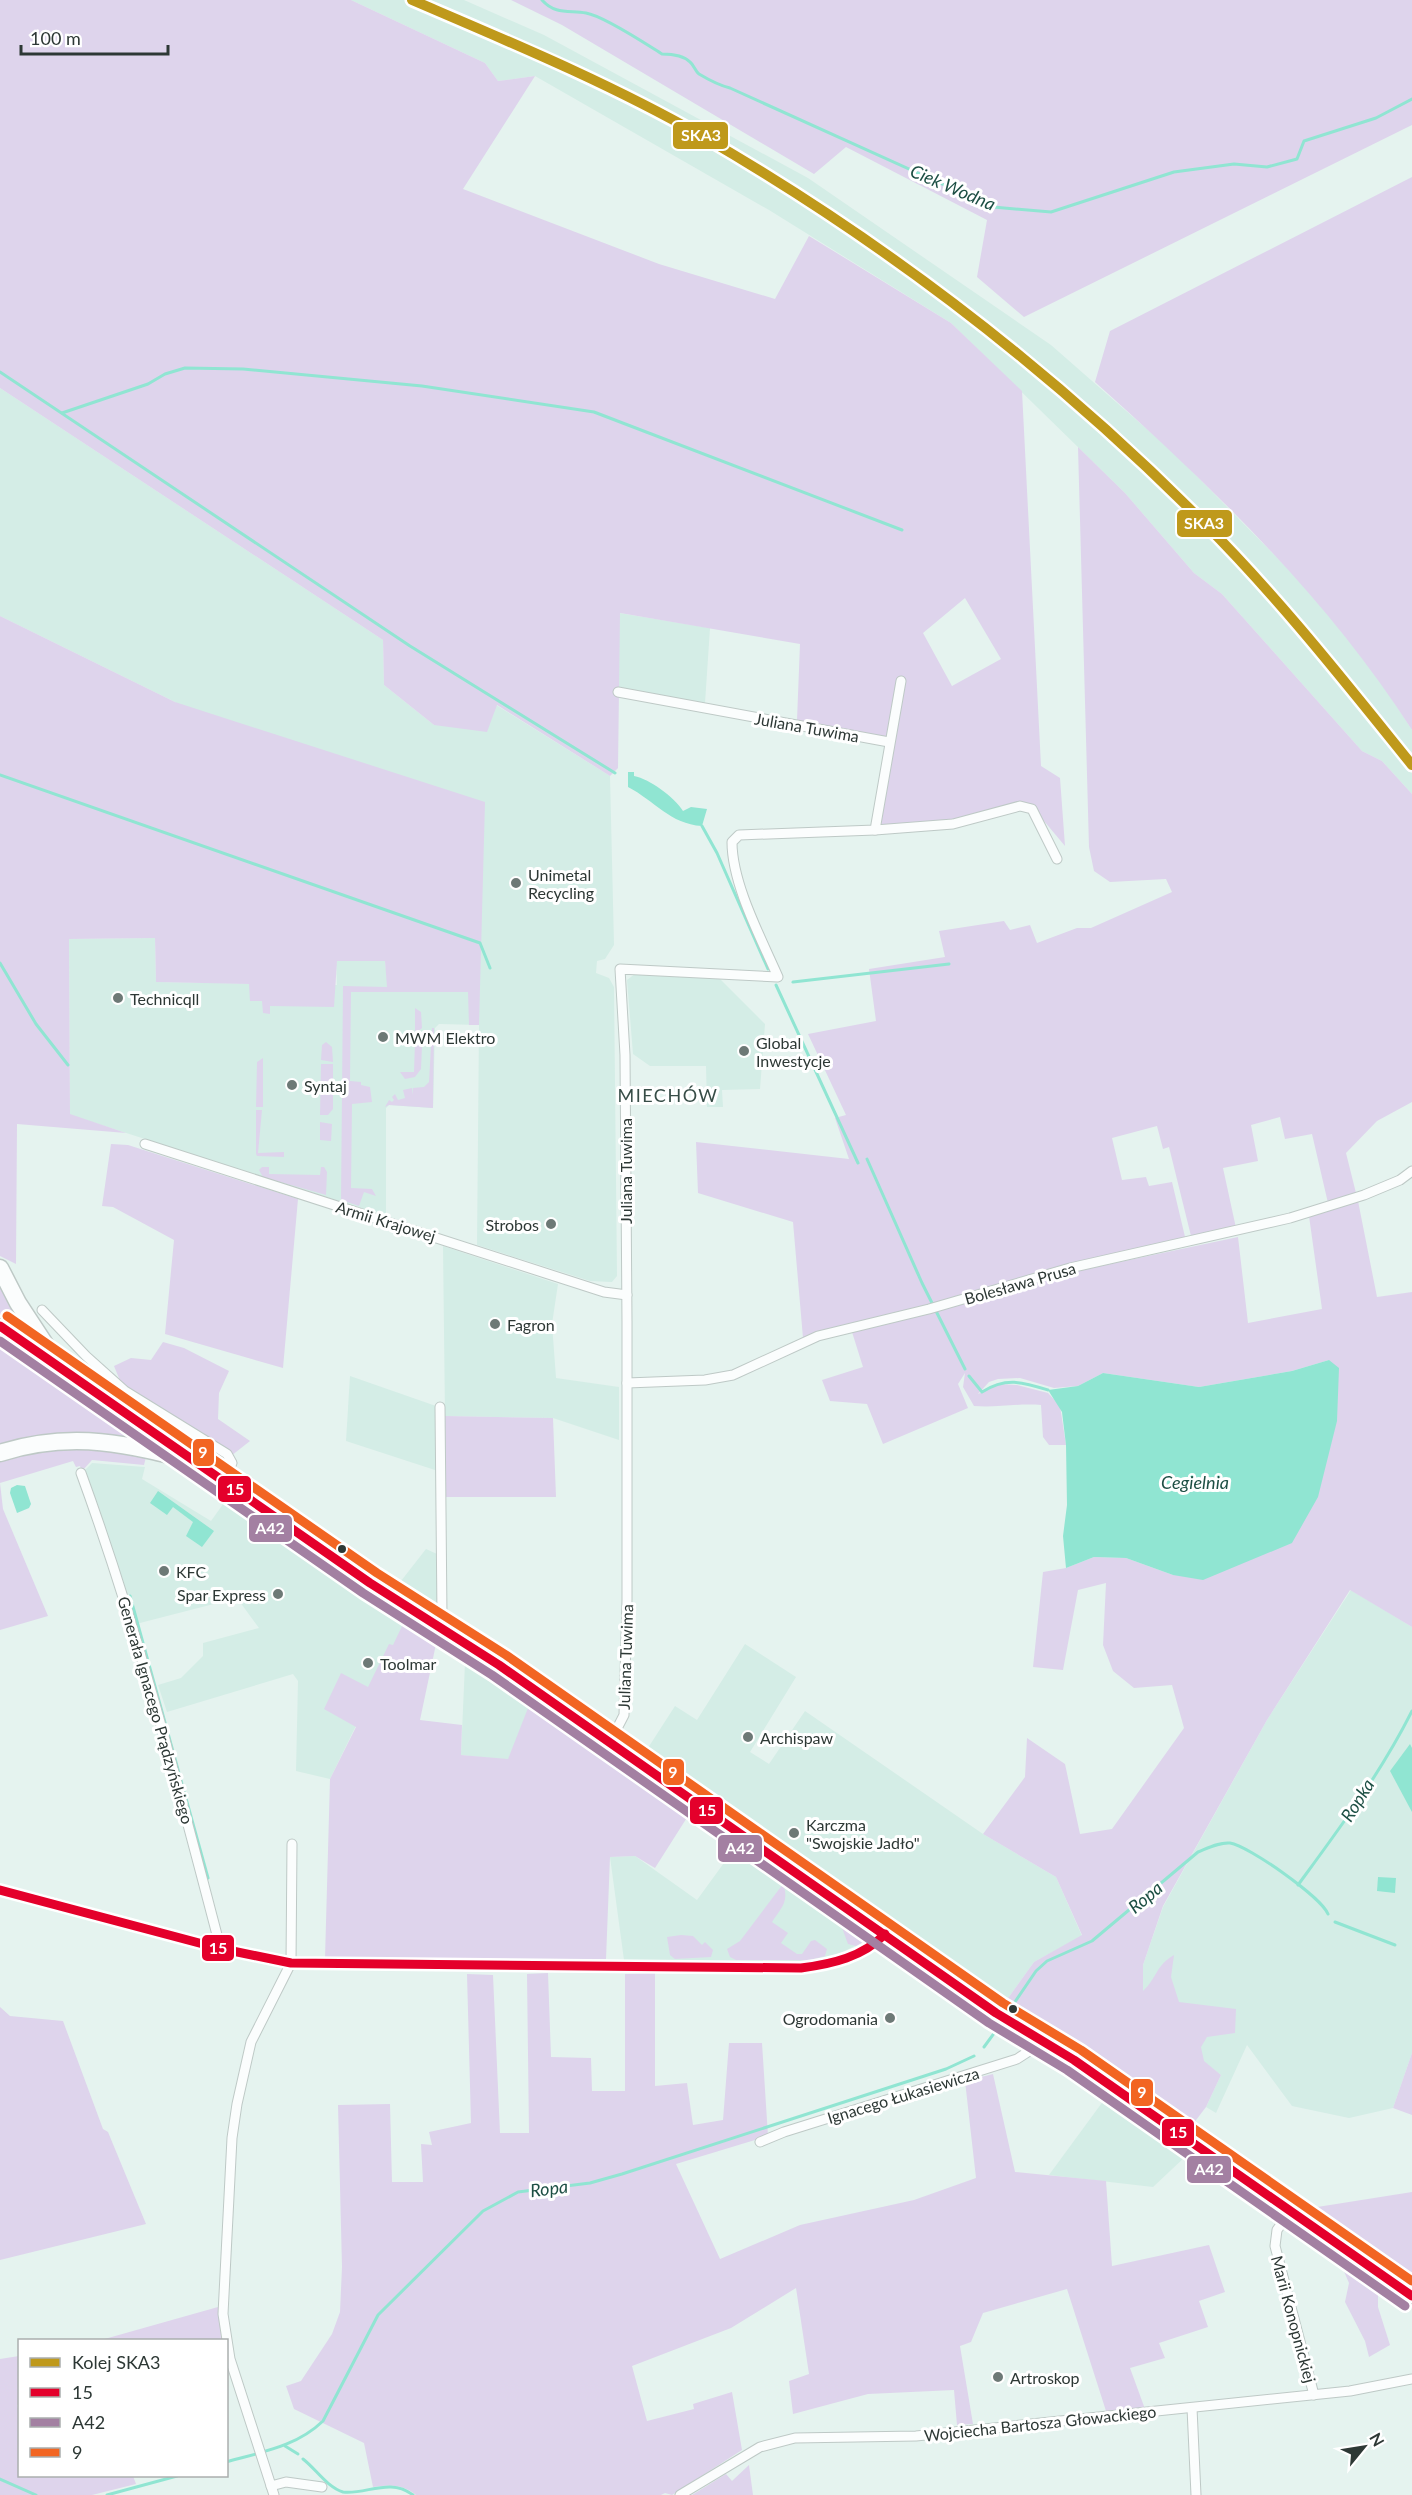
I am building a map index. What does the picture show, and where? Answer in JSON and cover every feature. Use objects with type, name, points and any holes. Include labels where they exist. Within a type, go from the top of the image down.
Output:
[{"type":"highway","points":[[0,1268],[18,1303],[60,1367]]},
{"type":"highway","points":[[0,1453],[50,1442],[99,1440],[126,1444],[200,1463]]},
{"type":"main road","points":[[0,1326],[370,1583],[499,1665],[1013,2025],[1074,2060],[1412,2296]]},
{"type":"street","points":[[875,830],[901,681]]},
{"type":"street","name":"Juliana Tuwima","points":[[618,692],[889,742]]},
{"type":"street","name":"Juliana Tuwima","points":[[609,1744],[622,1722],[625,1701],[627,1295],[625,1055],[620,969],[778,977],[748,905],[732,855],[732,842],[739,835],[875,830],[953,824],[1020,806],[1032,809],[1057,859]]},
{"type":"street","name":"Armii Krajowej","points":[[145,1144],[604,1292],[627,1295]]},
{"type":"street","name":"Bolesława Prusa","points":[[627,1383],[705,1380],[733,1375],[818,1336],[948,1304],[1070,1268],[1191,1243],[1290,1218],[1364,1194],[1400,1179],[1412,1171]]},
{"type":"street","points":[[42,1310],[86,1356],[125,1391],[227,1454],[232,1463],[224,1480]]},
{"type":"street","points":[[436,1625],[442,1616],[440,1407]]},
{"type":"street","name":"Generała Ignacego Prądzyńskiego","points":[[81,1473],[115,1566],[140,1647],[221,1950]]},
{"type":"street","points":[[227,2339],[223,2314],[232,2138],[241,2077],[251,2042],[291,1963],[292,1844]]},
{"type":"street","points":[[0,1890],[133,1924],[221,1950],[291,1963],[801,1968],[840,1959],[875,1944],[885,1934]]},
{"type":"street","name":"Ignacego Łukasiewicza","points":[[760,2142],[1017,2059],[1034,2048],[1039,2039]]},
{"type":"street","name":"Marii Konopnickiej","points":[[1290,2212],[1277,2230],[1275,2246],[1314,2395]]},
{"type":"street","points":[[228,2346],[230,2359],[273,2490],[286,2482],[322,2487]]},
{"type":"street","name":"Wojciecha Bartosza Głowackiego","points":[[680,2495],[760,2447],[795,2438],[916,2436],[1314,2395],[1412,2379]]},
{"type":"street","points":[[1192,2408],[1196,2495]]},
{"type":"shaded area","points":[[0,0],[351,0],[485,63],[498,81],[535,76],[463,189],[659,264],[775,299],[809,236],[951,323],[1022,391],[1041,766],[1060,778],[1065,846],[1044,821],[1035,805],[1019,803],[954,820],[881,826],[894,740],[797,720],[800,644],[620,613],[618,768],[610,776],[497,705],[487,732],[434,725],[384,685],[383,640],[0,388]],"holes":[[[965,598],[1001,659],[952,686],[923,633]]]},
{"type":"shaded area","points":[[351,0],[464,0],[544,35],[808,178],[1051,345],[1173,452],[1305,586],[1376,674],[1412,730],[1412,794],[1382,761],[1362,751],[1222,594],[1194,573],[1125,493],[951,323],[769,210],[535,76],[498,81],[485,63]]},
{"type":"shaded area","points":[[511,0],[1412,0],[1412,125],[1024,317],[977,277],[987,220],[846,147],[814,174],[562,25]]},
{"type":"shaded area","points":[[1412,177],[1412,730],[1379,681],[1343,634],[1266,546],[1182,462],[1095,382],[1110,331]]},
{"type":"shaded area","points":[[0,388],[383,640],[384,685],[434,725],[496,705],[610,776],[614,945],[605,959],[597,961],[596,973],[609,978],[614,987],[617,1276],[612,1282],[590,1281],[477,1245],[479,1025],[439,1024],[435,1028],[433,1108],[389,1105],[386,1108],[386,1216],[70,1115],[69,939],[155,938],[156,982],[337,985],[336,961],[385,961],[388,987],[480,988],[175,702],[0,616]]},
{"type":"shaded area","points":[[1078,447],[1125,493],[1194,573],[1222,594],[1362,751],[1382,761],[1412,794],[1412,1102],[1377,1121],[1346,1153],[1356,1193],[1328,1203],[1312,1134],[1285,1139],[1280,1117],[1251,1125],[1258,1161],[1223,1168],[1236,1228],[1191,1236],[1169,1147],[1163,1149],[1157,1126],[1112,1138],[1122,1180],[1146,1177],[1149,1186],[1172,1182],[1186,1241],[1068,1273],[1238,1237],[1248,1323],[1322,1309],[1309,1216],[1358,1201],[1377,1297],[1412,1292],[1412,1627],[1350,1590],[1267,1720],[1163,1906],[1143,1965],[1143,1991],[1160,1967],[1174,1955],[1171,1977],[1179,2002],[1236,2009],[1235,2033],[1207,2037],[1201,2047],[1204,2061],[1221,2075],[1206,2107],[1190,2128],[1006,2001],[1034,1962],[1082,1935],[1056,1877],[983,1834],[1025,1777],[1027,1738],[1065,1764],[1080,1834],[1112,1829],[1184,1728],[1172,1685],[1134,1688],[1113,1671],[1103,1645],[1106,1583],[1078,1590],[1063,1670],[1033,1667],[1043,1572],[1066,1568],[1094,1557],[1126,1558],[1173,1575],[1329,1360],[1292,1371],[1199,1387],[1103,1373],[1078,1386],[1054,1388],[1020,1378],[998,1379],[989,1382],[978,1394],[999,1384],[1017,1385],[1048,1393],[1060,1406],[1066,1445],[1049,1445],[1043,1437],[1041,1405],[974,1406],[963,1387],[965,1373],[958,1384],[968,1408],[883,1444],[867,1404],[830,1401],[822,1380],[863,1367],[852,1332],[817,1332],[803,1338],[793,1222],[698,1193],[696,1142],[849,1159],[835,1118],[846,1115],[808,1034],[876,1021],[869,969],[945,957],[939,931],[1004,921],[1010,930],[1030,925],[1037,943],[1077,928],[1091,928],[1172,892],[1166,879],[1110,882],[1094,871],[1089,847]]},
{"type":"shaded area","points":[[619,613],[710,628],[705,703],[619,689]]},
{"type":"shaded area","points":[[0,616],[175,702],[485,802],[479,1025],[469,1025],[468,992],[351,992],[350,1081],[361,1082],[361,1085],[370,1087],[372,1102],[352,1104],[351,1188],[372,1189],[376,1196],[364,1192],[359,1206],[341,1200],[343,986],[387,987],[385,961],[337,961],[334,1007],[270,1006],[270,1014],[263,1013],[262,1001],[250,1001],[249,984],[156,982],[155,938],[69,939],[70,1114],[126,1133],[17,1124],[16,1264],[0,1256]]},
{"type":"shaded area","name":"Global Inwestycje","points":[[640,970],[720,979],[765,1024],[760,1089],[722,1090],[723,1107],[707,1107],[706,1066],[650,1066],[633,1054],[627,980]]},
{"type":"shaded area","points":[[415,1008],[421,1012],[422,1028],[415,1034]]},
{"type":"shaded area","points":[[432,1028],[434,1028],[433,1108],[389,1105],[385,1107],[389,1100],[392,1102],[394,1100],[392,1097],[395,1094],[398,1100],[405,1098],[403,1090],[412,1088],[413,1095],[413,1088],[424,1087],[429,1082]]},
{"type":"shaded area","points":[[415,1041],[422,1046],[421,1069],[415,1077],[405,1079],[400,1072],[414,1072]]},
{"type":"shaded area","points":[[326,1042],[332,1047],[333,1062],[321,1060],[322,1045]]},
{"type":"shaded area","points":[[263,1058],[263,1107],[256,1107],[257,1062]]},
{"type":"shaded area","points":[[321,1064],[333,1064],[333,1109],[328,1115],[320,1115]]},
{"type":"shaded area","points":[[256,1110],[262,1110],[258,1153],[284,1152],[284,1157],[257,1156]]},
{"type":"shaded area","points":[[320,1122],[332,1124],[331,1141],[320,1140]]},
{"type":"shaded area","points":[[111,1144],[128,1145],[298,1199],[283,1368],[165,1334],[174,1240],[113,1207],[102,1206]]},
{"type":"shaded area","points":[[262,1167],[269,1167],[269,1174],[320,1175],[321,1167],[324,1167],[327,1172],[326,1195],[263,1177],[259,1170]]},
{"type":"shaded area","points":[[443,1246],[558,1284],[552,1324],[556,1378],[619,1387],[619,1440],[553,1418],[445,1416]]},
{"type":"shaded area","points":[[0,1283],[34,1338],[0,1315]]},
{"type":"shaded area","points":[[0,1340],[151,1444],[0,1448]]},
{"type":"shaded area","points":[[163,1342],[184,1348],[229,1371],[219,1393],[218,1419],[250,1441],[222,1463],[199,1447],[196,1431],[121,1383],[114,1366],[131,1358],[151,1360]]},
{"type":"shaded area","points":[[350,1376],[436,1406],[438,1471],[346,1441]]},
{"type":"shaded area","points":[[445,1416],[553,1418],[556,1497],[446,1497]]},
{"type":"shaded area","points":[[76,1445],[146,1457],[144,1465],[92,1460],[82,1471],[80,1466],[76,1467],[73,1461],[0,1483],[0,1459]]},
{"type":"shaded area","points":[[92,1463],[145,1467],[142,1479],[211,1521],[226,1500],[406,1623],[330,1779],[296,1771],[298,1681],[293,1674],[167,1712],[158,1685],[181,1678],[203,1656],[203,1643],[259,1628],[237,1598],[136,1624],[83,1472]]},
{"type":"shaded area","points":[[0,1483],[3,1509],[48,1616],[0,1630]]},
{"type":"shaded area","points":[[426,1549],[437,1554],[437,1607],[401,1581]]},
{"type":"shaded area","points":[[1351,1590],[1412,1627],[1412,2053],[1393,2108],[1349,2118],[1292,2106],[1247,2045],[1216,2113],[1206,2107],[1221,2075],[1141,2014],[1143,1965],[1163,1907],[1267,1720]]},
{"type":"shaded area","points":[[371,1593],[463,1657],[461,1661],[436,1644],[420,1720],[462,1725],[461,1755],[508,1759],[528,1708],[512,1696],[516,1693],[552,1719],[551,1723],[557,1728],[562,1726],[688,1816],[655,1868],[635,1856],[610,1857],[606,1959],[325,1958],[330,1779],[356,1727],[324,1709],[341,1673],[368,1687],[389,1644],[393,1645],[404,1622],[371,1598]]},
{"type":"shaded area","points":[[745,1644],[796,1677],[750,1752],[769,1764],[805,1711],[983,1834],[1056,1877],[1082,1936],[1034,1962],[1006,2001],[826,1879],[646,1751],[675,1706],[697,1720]]},
{"type":"shaded area","points":[[465,1663],[529,1708],[508,1760],[461,1755]]},
{"type":"shaded area","points":[[737,1845],[864,1932],[863,1942],[824,1961],[801,1964],[624,1960],[610,1857],[635,1856],[697,1900]]},
{"type":"shaded area","points":[[783,1884],[785,1901],[772,1922],[788,1933],[781,1943],[797,1954],[802,1954],[811,1941],[815,1940],[827,1949],[825,1956],[810,1960],[736,1960],[730,1957],[727,1949],[740,1941]]},
{"type":"shaded area","points":[[798,1887],[864,1932],[863,1942],[856,1946],[848,1944],[838,1917],[796,1888]]},
{"type":"shaded area","points":[[693,1936],[702,1945],[705,1942],[713,1950],[711,1957],[675,1959],[670,1955],[667,1937]]},
{"type":"shaded area","points":[[548,1973],[551,2057],[591,2058],[592,2091],[625,2091],[625,1974],[655,1973],[655,2086],[687,2083],[693,2125],[723,2120],[729,2043],[762,2043],[768,2136],[676,2164],[720,2259],[800,2225],[914,2200],[976,2178],[965,2081],[993,2074],[1015,2172],[1106,2181],[1112,2266],[1209,2245],[1225,2292],[1199,2301],[1208,2327],[1159,2343],[1165,2358],[1130,2368],[1145,2409],[1106,2411],[1067,2289],[983,2313],[971,2342],[960,2346],[973,2424],[957,2425],[954,2390],[868,2394],[793,2414],[789,2381],[809,2374],[796,2288],[731,2328],[632,2366],[647,2421],[694,2409],[693,2404],[732,2392],[742,2450],[672,2495],[665,2493],[661,2495],[416,2495],[396,2486],[373,2487],[364,2443],[294,2409],[286,2386],[301,2381],[332,2334],[340,2312],[342,2267],[338,2105],[390,2104],[392,2182],[423,2182],[421,2144],[432,2145],[429,2132],[471,2123],[467,1974],[493,1975],[500,2133],[529,2133],[527,1974]]},
{"type":"shaded area","points":[[0,2007],[10,2016],[63,2021],[103,2129],[108,2132],[146,2224],[0,2260]]},
{"type":"shaded area","points":[[1412,2053],[1412,2115],[1393,2108]]},
{"type":"shaded area","points":[[1104,2100],[1187,2155],[1153,2187],[1049,2175]]},
{"type":"shaded area","points":[[1412,2192],[1412,2278],[1311,2208]]},
{"type":"shaded area","points":[[1343,2269],[1378,2292],[1378,2307],[1390,2345],[1369,2357],[1365,2341],[1345,2302],[1349,2283]]},
{"type":"shaded area","points":[[218,2307],[223,2339],[105,2339]]},
{"type":"shaded area","points":[[18,2356],[18,2477],[133,2477],[136,2484],[92,2495],[0,2495],[0,2359]]},
{"type":"shaded area","points":[[749,2465],[753,2495],[692,2495],[726,2474],[732,2481]]},
{"type":"water","points":[[628,772],[634,772],[634,776],[661,789],[683,811],[691,807],[707,809],[702,826],[681,821],[628,787]]},
{"type":"water","name":"Cegielnia","points":[[1329,1360],[1339,1368],[1337,1421],[1318,1497],[1292,1543],[1203,1580],[1173,1575],[1126,1558],[1094,1557],[1066,1568],[1063,1536],[1067,1505],[1066,1445],[1062,1412],[1048,1390],[1078,1386],[1103,1373],[1199,1387],[1292,1371]]},
{"type":"water","points":[[17,1485],[25,1486],[31,1504],[29,1508],[17,1513],[10,1493],[11,1488]]},
{"type":"water","points":[[158,1491],[214,1531],[202,1547],[186,1536],[193,1522],[173,1507],[167,1515],[150,1503]]},
{"type":"water","points":[[1410,1744],[1412,1748],[1412,1812],[1390,1771]]},
{"type":"water","points":[[1378,1877],[1396,1878],[1395,1893],[1377,1891]]},
{"type":"waterway","name":"Ciek Wodna","points":[[542,0],[557,10],[586,13],[603,19],[662,54],[684,58],[699,74],[714,82],[993,207],[1051,212],[1174,172],[1234,164],[1267,167],[1297,159],[1304,141],[1376,118],[1412,99]]},
{"type":"waterway","points":[[62,413],[148,384],[165,374],[185,368],[243,369],[422,386],[594,412],[902,530]]},
{"type":"waterway","points":[[0,372],[410,646],[615,773]]},
{"type":"waterway","points":[[0,775],[480,943],[490,968]]},
{"type":"waterway","points":[[702,826],[717,853],[768,969]]},
{"type":"waterway","points":[[0,963],[36,1024],[68,1065]]},
{"type":"waterway","points":[[793,982],[949,964]]},
{"type":"waterway","points":[[776,985],[858,1163]]},
{"type":"waterway","points":[[867,1159],[922,1283],[965,1369]]},
{"type":"waterway","points":[[969,1376],[982,1392],[999,1384],[1014,1382],[1048,1390]]},
{"type":"waterway","points":[[130,1596],[208,1878]]},
{"type":"waterway","name":"Ropka","points":[[1298,1885],[1373,1779],[1412,1711]]},
{"type":"waterway","name":"Ropa","points":[[1006,2015],[1036,1971],[1047,1961],[1092,1941],[1198,1852],[1218,1844],[1230,1843],[1239,1846],[1268,1862],[1312,1896],[1328,1914]]},
{"type":"waterway","name":"Ropa","points":[[1335,1922],[1395,1945]]},
{"type":"waterway","name":"Ropa","points":[[984,2047],[1003,2021]]},
{"type":"waterway","name":"Ropa","points":[[228,2461],[290,2443],[313,2430],[323,2421],[378,2315],[483,2211],[518,2192],[590,2183],[622,2174],[946,2069],[974,2056]]},
{"type":"waterway","points":[[285,2446],[298,2454]]},
{"type":"waterway","points":[[303,2459],[327,2482],[343,2492],[396,2487],[413,2495]]},
{"type":"waterway","name":"Ropa","points":[[107,2495],[173,2477]]},
{"type":"waterway","name":"Ropa","points":[[0,2479],[36,2495]]},
{"type":"rail line","name":"SKA3","points":[[412,0],[595,81],[702,136],[837,220],[965,312],[1088,413],[1203,522],[1285,610],[1412,765]]},
{"type":"transit line","name":"9","points":[[7,1316],[377,1573],[506,1655],[1003,2003],[1081,2050],[1412,2281]]},
{"type":"transit line","name":"15","points":[[0,1326],[370,1583],[499,1665],[996,2013],[1074,2060],[1412,2296]]},
{"type":"transit line","name":"A42","points":[[0,1341],[363,1593],[492,1675],[989,2023],[1067,2070],[1405,2306]]},
{"type":"transit line","name":"15","points":[[0,1890],[218,1948],[291,1963],[801,1968],[857,1954],[885,1934]]},
{"type":"place","name":"Unimetal Recycling","points":[[516,883]]},
{"type":"place","name":"Technicqll","points":[[118,998]]},
{"type":"place","name":"MWM Elektro","points":[[383,1037]]},
{"type":"place","name":"Global Inwestycje","points":[[744,1051]]},
{"type":"place","name":"Syntaj","points":[[292,1085]]},
{"type":"place","name":"Strobos","points":[[551,1224]]},
{"type":"place","name":"Fagron","points":[[495,1324]]},
{"type":"place","name":"KFC","points":[[164,1571]]},
{"type":"place","name":"Spar Express","points":[[278,1594]]},
{"type":"place","name":"Toolmar","points":[[368,1663]]},
{"type":"place","name":"Archispaw","points":[[748,1737]]},
{"type":"place","name":"Karczma \"Swojskie Jadło\"","points":[[794,1833]]},
{"type":"place","name":"Ogrodomania","points":[[890,2018]]},
{"type":"place","name":"Artroskop","points":[[998,2377]]},
{"type":"district","name":"MIECHÓW","points":[[668,1095]]}]
